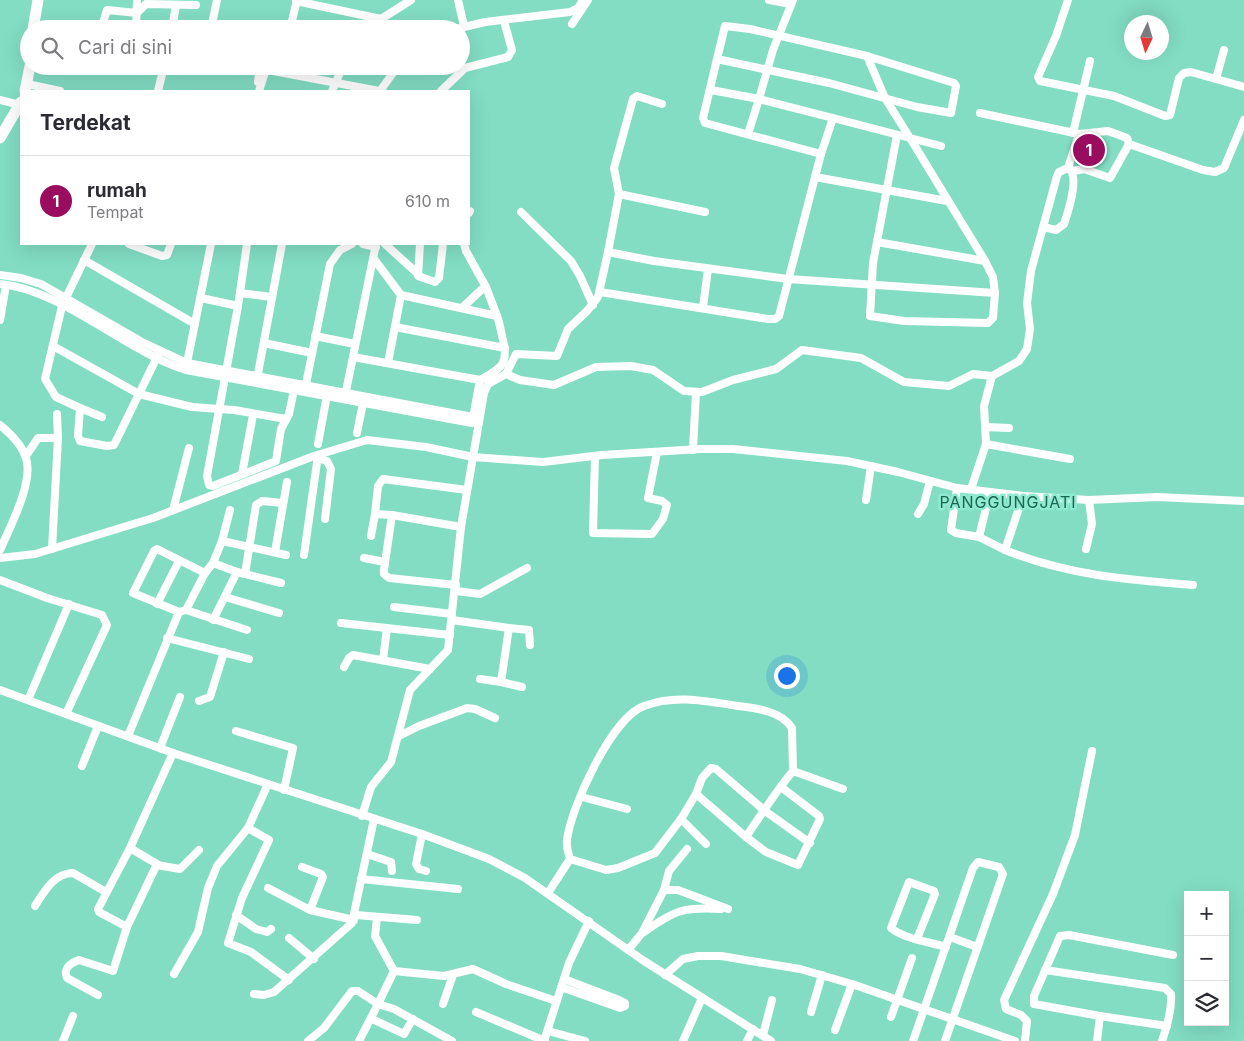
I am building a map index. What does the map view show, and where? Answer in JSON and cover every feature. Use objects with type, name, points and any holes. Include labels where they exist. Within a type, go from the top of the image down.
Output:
[{"type":"highway","points":[[35,20],[38,0]]},
{"type":"highway","points":[[26,88],[28,75]]},
{"type":"highway","points":[[0,138],[20,105]]},
{"type":"street","points":[[137,0],[137,20]]},
{"type":"street","points":[[214,20],[218,0]]},
{"type":"street","points":[[292,20],[296,1],[380,19],[411,0]]},
{"type":"street","points":[[458,0],[463,20]]},
{"type":"street","points":[[470,25],[570,12],[578,8],[583,0]]},
{"type":"street","points":[[572,24],[588,0]]},
{"type":"street","points":[[748,134],[779,36],[792,2],[769,0]]},
{"type":"street","points":[[1068,0],[1056,36],[1038,76],[1045,84],[1114,96],[1166,116],[1170,115],[1182,74],[1189,72],[1244,87]]},
{"type":"street","points":[[137,13],[146,2],[196,5]]},
{"type":"street","points":[[174,20],[176,5]]},
{"type":"street","points":[[104,20],[107,10],[137,13]]},
{"type":"street","points":[[470,67],[508,57],[512,50],[504,21]]},
{"type":"street","points":[[718,60],[768,69],[948,115],[950,114],[956,84],[866,56],[725,26],[703,118],[706,123],[821,154]]},
{"type":"street","points":[[1216,80],[1224,50]]},
{"type":"street","points":[[866,56],[885,98],[993,277],[995,293],[993,318],[988,323],[904,322],[870,316],[871,286],[877,242],[897,135]]},
{"type":"street","points":[[1043,227],[1056,230],[1064,224],[1071,200],[1070,169],[1082,90],[1090,61]]},
{"type":"street","points":[[158,90],[162,75]]},
{"type":"street","points":[[255,90],[260,77],[259,75]]},
{"type":"street","points":[[259,90],[264,75]]},
{"type":"street","points":[[296,75],[375,90]]},
{"type":"street","points":[[332,90],[338,75]]},
{"type":"street","points":[[381,90],[392,75]]},
{"type":"street","points":[[442,90],[458,75]]},
{"type":"street","points":[[26,88],[49,90]]},
{"type":"street","points":[[711,90],[759,99],[941,146]]},
{"type":"street","points":[[362,816],[371,787],[391,762],[410,690],[446,654],[456,588],[461,527],[486,388],[491,381],[506,374],[516,354],[557,356],[568,329],[593,305],[600,292],[619,194],[614,168],[632,98],[638,96],[662,104]]},
{"type":"street","points":[[0,100],[20,103]]},
{"type":"street","points":[[506,374],[520,380],[554,385],[596,367],[630,366],[654,370],[678,389],[696,392],[776,369],[802,350],[860,358],[904,382],[949,386],[973,374],[992,376],[1019,361],[1027,349],[1030,329],[1028,296],[1034,258],[1059,172],[1070,169],[1084,169],[1110,178],[1129,144],[1127,138],[1108,131],[1076,133],[980,113]]},
{"type":"street","points":[[600,292],[775,319],[781,313],[821,154],[833,118]]},
{"type":"street","points":[[1129,144],[1203,170],[1215,172],[1224,168],[1244,120]]},
{"type":"street","points":[[815,177],[947,201]]},
{"type":"street","points":[[619,194],[705,212]]},
{"type":"street","points":[[521,212],[571,261],[593,305]]},
{"type":"street","points":[[877,242],[985,261]]},
{"type":"street","points":[[92,245],[65,296],[46,372],[47,384],[56,397],[102,417]]},
{"type":"street","points":[[131,245],[162,256],[167,255],[171,245]]},
{"type":"street","points":[[187,363],[211,245]]},
{"type":"street","points":[[247,245],[238,306],[206,482],[213,486],[276,461],[281,429],[289,414],[295,386]]},
{"type":"street","points":[[257,378],[282,245]]},
{"type":"street","points":[[306,384],[332,259],[340,250],[350,245]]},
{"type":"street","points":[[386,245],[418,274],[418,277],[438,281],[443,245]]},
{"type":"street","points":[[418,274],[420,245]]},
{"type":"street","points":[[353,357],[480,380],[503,365],[505,348],[497,316],[486,286],[465,245]]},
{"type":"street","points":[[345,395],[376,246]]},
{"type":"street","points":[[608,252],[788,280],[995,293]]},
{"type":"street","points":[[374,259],[401,295],[497,316]]},
{"type":"street","points":[[84,260],[195,324]]},
{"type":"street","points":[[703,307],[708,269]]},
{"type":"street","points":[[0,275],[34,281],[65,296],[160,351],[187,363],[226,373]]},
{"type":"street","points":[[0,320],[3,285],[33,292],[62,306],[155,359],[186,370],[257,378],[327,395],[345,395],[363,402],[472,420]]},
{"type":"street","points":[[462,308],[481,290]]},
{"type":"street","points":[[240,293],[272,297]]},
{"type":"street","points":[[388,363],[401,295]]},
{"type":"street","points":[[201,298],[238,306]]},
{"type":"street","points":[[395,327],[505,348]]},
{"type":"street","points":[[315,336],[355,344]]},
{"type":"street","points":[[264,344],[312,353]]},
{"type":"street","points":[[53,346],[138,394],[192,407],[219,408],[286,420]]},
{"type":"street","points":[[80,408],[78,436],[80,441],[111,447],[116,441],[160,351]]},
{"type":"street","points":[[971,489],[986,444],[984,406],[992,376]]},
{"type":"street","points":[[472,420],[480,380]]},
{"type":"street","points":[[295,386],[306,384],[345,395],[472,420]]},
{"type":"street","points":[[693,450],[696,392]]},
{"type":"street","points":[[318,444],[327,395]]},
{"type":"street","points":[[357,434],[363,402]]},
{"type":"street","points":[[52,550],[58,438],[57,414]]},
{"type":"street","points":[[242,474],[253,415]]},
{"type":"street","points":[[0,425],[21,447],[26,456],[28,467],[26,484],[0,550]]},
{"type":"street","points":[[986,427],[1009,428]]},
{"type":"street","points":[[26,456],[38,438],[58,438]]},
{"type":"street","points":[[0,558],[52,550],[173,510],[356,443],[374,440],[426,447],[473,457],[543,462],[595,456],[693,450],[769,452],[871,466],[957,488],[1023,496],[1089,500],[1158,497],[1244,501]]},
{"type":"street","points":[[986,444],[1070,459]]},
{"type":"street","points":[[173,510],[189,448]]},
{"type":"street","points":[[595,456],[593,533],[652,534],[662,519],[667,505],[662,501],[648,498],[657,452]]},
{"type":"street","points":[[318,456],[327,461],[331,469],[325,519]]},
{"type":"street","points":[[304,554],[318,456]]},
{"type":"street","points":[[866,500],[871,466]]},
{"type":"street","points":[[371,536],[378,486],[383,479],[467,490]]},
{"type":"street","points":[[918,514],[924,504],[930,481]]},
{"type":"street","points":[[275,552],[287,482]]},
{"type":"street","points":[[957,488],[951,530],[956,533],[979,537],[1031,561],[1080,573],[1114,579],[1193,585]]},
{"type":"street","points":[[979,537],[990,492]]},
{"type":"street","points":[[1005,550],[1023,496]]},
{"type":"street","points":[[1086,549],[1092,524],[1089,500]]},
{"type":"street","points":[[213,620],[225,596],[241,573],[250,546],[256,505],[262,501],[283,503]]},
{"type":"street","points":[[128,736],[167,638],[205,572],[213,563],[222,541],[230,510]]},
{"type":"street","points":[[375,514],[392,515],[461,527]]},
{"type":"street","points":[[392,515],[384,574],[388,578],[456,588],[480,594],[527,568]]},
{"type":"street","points":[[222,541],[286,555]]},
{"type":"street","points":[[205,572],[155,550],[133,593],[157,604],[247,630]]},
{"type":"street","points":[[364,558],[385,562]]},
{"type":"street","points":[[157,604],[179,561]]},
{"type":"street","points":[[213,563],[241,573],[281,583]]},
{"type":"street","points":[[0,580],[102,615],[107,622],[66,714]]},
{"type":"street","points":[[225,596],[279,613]]},
{"type":"street","points":[[28,700],[69,604]]},
{"type":"street","points":[[394,607],[529,630],[530,645]]},
{"type":"street","points":[[341,623],[450,635]]},
{"type":"street","points":[[383,660],[387,628]]},
{"type":"street","points":[[501,682],[509,628]]},
{"type":"street","points":[[167,638],[249,659]]},
{"type":"street","points":[[200,701],[210,698],[224,652]]},
{"type":"street","points":[[344,667],[353,655],[430,668]]},
{"type":"street","points":[[480,679],[522,687]]},
{"type":"street","points":[[0,690],[173,753],[422,834],[489,859],[548,893],[665,975],[772,1041]]},
{"type":"street","points":[[160,748],[180,697]]},
{"type":"street","points":[[548,893],[570,859],[567,841],[596,763],[621,721],[631,712],[643,706],[674,699],[702,700],[757,709],[789,722],[792,728],[793,771],[746,837]]},
{"type":"street","points":[[399,736],[419,726],[467,708],[475,709],[496,718]]},
{"type":"street","points":[[82,766],[98,726]]},
{"type":"street","points":[[236,731],[292,747],[294,750],[284,790]]},
{"type":"street","points":[[1025,1041],[1027,1021],[1021,1015],[1006,1009],[1004,1000],[1053,894],[1074,835],[1092,750]]},
{"type":"street","points":[[127,927],[98,911],[130,848],[173,753]]},
{"type":"street","points":[[570,859],[601,869],[618,868],[660,849],[696,794],[702,778],[708,770],[716,769],[765,811],[810,843]]},
{"type":"street","points":[[793,771],[843,789]]},
{"type":"street","points":[[174,974],[187,956],[198,932],[208,888],[217,866],[248,828],[268,784]]},
{"type":"street","points":[[696,794],[766,852],[798,864],[810,843],[819,822],[819,816],[781,787]]},
{"type":"street","points":[[582,797],[627,810]]},
{"type":"street","points":[[254,994],[270,994],[314,959],[350,926],[355,918],[374,819]]},
{"type":"street","points":[[681,819],[706,844]]},
{"type":"street","points":[[248,828],[269,840],[242,898],[228,943],[251,952],[289,980]]},
{"type":"street","points":[[422,834],[416,864],[419,869],[426,871]]},
{"type":"street","points":[[130,848],[156,862],[157,865],[180,869],[199,850]]},
{"type":"street","points":[[628,950],[642,933],[664,890],[669,871],[688,849]]},
{"type":"street","points":[[367,854],[391,862],[392,871]]},
{"type":"street","points":[[913,1041],[975,863],[999,867],[1003,874],[946,1041]]},
{"type":"street","points":[[98,995],[67,978],[66,970],[70,964],[78,960],[113,971],[127,927],[157,865]]},
{"type":"street","points":[[302,867],[321,874],[323,877],[310,910]]},
{"type":"street","points":[[35,906],[49,885],[68,873],[73,873],[106,892]]},
{"type":"street","points":[[361,879],[458,889]]},
{"type":"street","points":[[917,939],[935,894],[934,891],[909,882],[891,928],[917,939],[946,947]]},
{"type":"street","points":[[268,888],[310,910],[355,918],[417,920]]},
{"type":"street","points":[[642,933],[677,912],[692,908],[728,909],[678,890],[664,890]]},
{"type":"street","points":[[236,916],[256,929],[267,932],[271,929]]},
{"type":"street","points":[[377,918],[376,939],[394,971]]},
{"type":"street","points":[[476,1012],[545,1041],[562,983],[575,949],[589,921]]},
{"type":"street","points":[[1167,1026],[1034,1004],[1034,996],[1057,940],[1064,934],[1173,955]]},
{"type":"street","points":[[950,937],[977,946]]},
{"type":"street","points":[[289,938],[314,959]]},
{"type":"street","points":[[665,975],[683,960],[709,956],[800,969],[852,984],[1015,1041]]},
{"type":"street","points":[[891,1017],[912,958]]},
{"type":"street","points":[[394,971],[453,975],[473,969],[506,984],[556,1001]]},
{"type":"street","points":[[1045,970],[1165,988],[1171,994],[1167,1026],[1162,1041]]},
{"type":"street","points":[[359,1041],[372,1019],[394,971]]},
{"type":"street","points":[[442,1004],[453,975]]},
{"type":"street","points":[[811,1012],[822,975]]},
{"type":"street","points":[[562,983],[620,1008],[625,1006],[625,1003],[619,1000],[574,988]]},
{"type":"street","points":[[835,1030],[852,984]]},
{"type":"street","points":[[308,1041],[324,1028],[352,992],[358,991],[378,1004],[394,1009],[448,1040]]},
{"type":"street","points":[[683,1041],[702,998]]},
{"type":"street","points":[[763,1035],[772,1000]]},
{"type":"street","points":[[63,1041],[74,1016]]},
{"type":"street","points":[[1096,1041],[1100,1016]]},
{"type":"street","points":[[372,1019],[404,1034],[413,1019]]},
{"type":"street","points":[[747,1041],[753,1029]]},
{"type":"street","points":[[548,1030],[585,1041]]},
{"type":"place","name":"rumah","points":[[1089,150]]},
{"type":"district","name":"PANGGUNGJATI","points":[[1008,502]]}]
